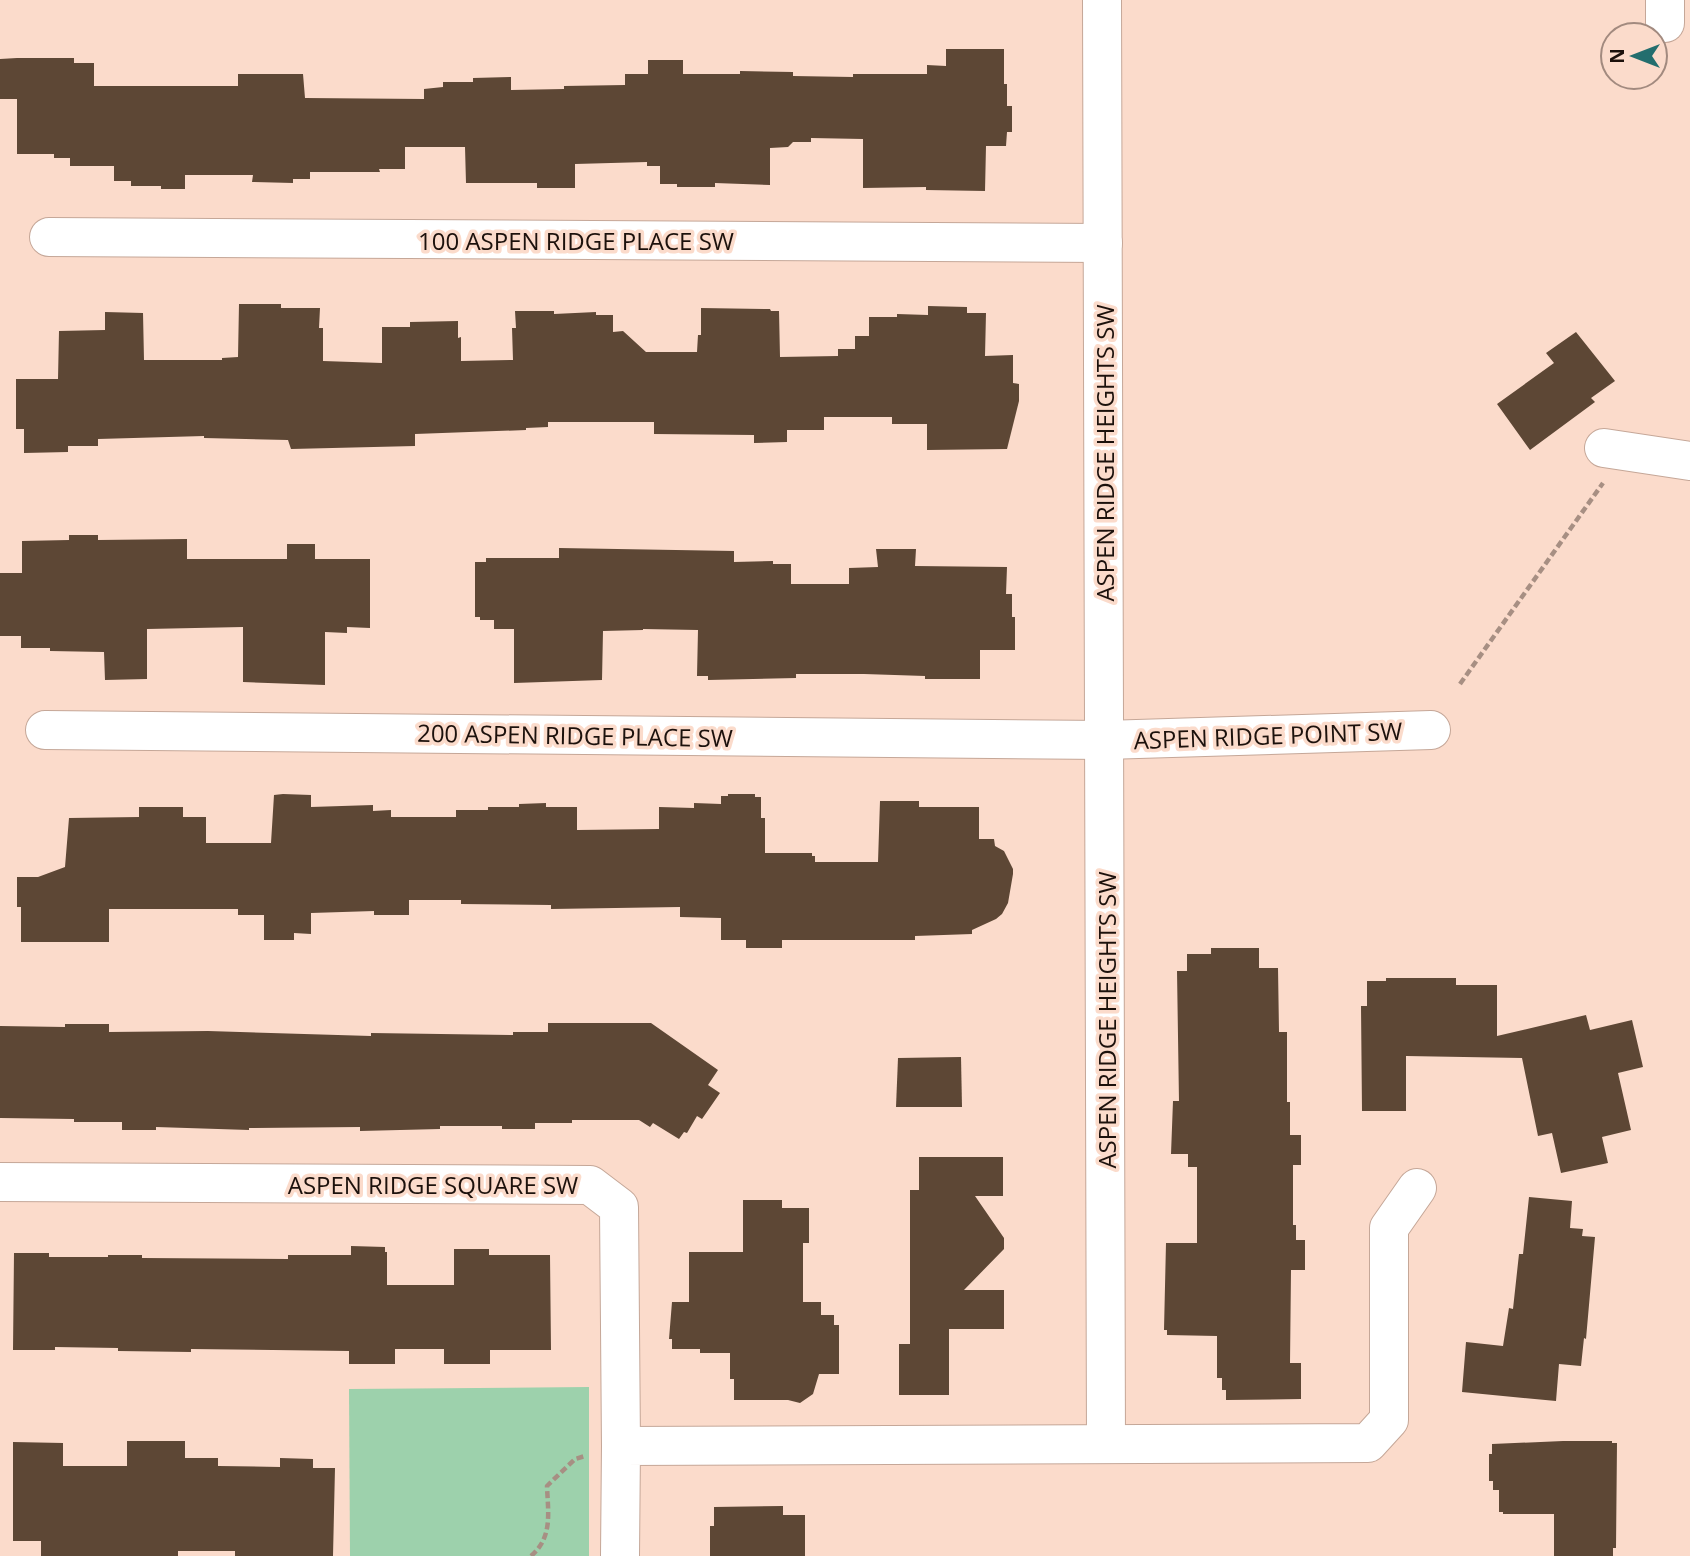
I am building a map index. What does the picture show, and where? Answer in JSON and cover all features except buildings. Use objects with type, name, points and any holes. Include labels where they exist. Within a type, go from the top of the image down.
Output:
[{"type":"street","name":"ASPEN RIDGE HEIGHTS SW","points":[[1102,0],[1106,1444]]},
{"type":"street","name":"100 ASPEN RIDGE PLACE SW","points":[[49,237],[1103,243]]},
{"type":"street","points":[[1609,466],[1690,461]]},
{"type":"street","name":"200 ASPEN RIDGE PLACE SW","points":[[45,730],[1105,740]]},
{"type":"street","name":"ASPEN RIDGE POINT SW","points":[[1105,740],[1431,730]]},
{"type":"street","name":"ASPEN RIDGE SQUARE SW","points":[[0,1182],[590,1185],[619,1207],[621,1447]]},
{"type":"street","points":[[620,1556],[621,1447],[1368,1443],[1389,1420],[1389,1228],[1417,1188]]},
{"type":"path","points":[[1460,684],[1602,483],[1609,466]]},
{"type":"path","points":[[531,1556],[542,1546],[548,1522],[547,1486],[575,1460],[621,1447]]},
{"type":"green space","points":[[589,1387],[589,1556],[350,1556],[349,1389]]}]
